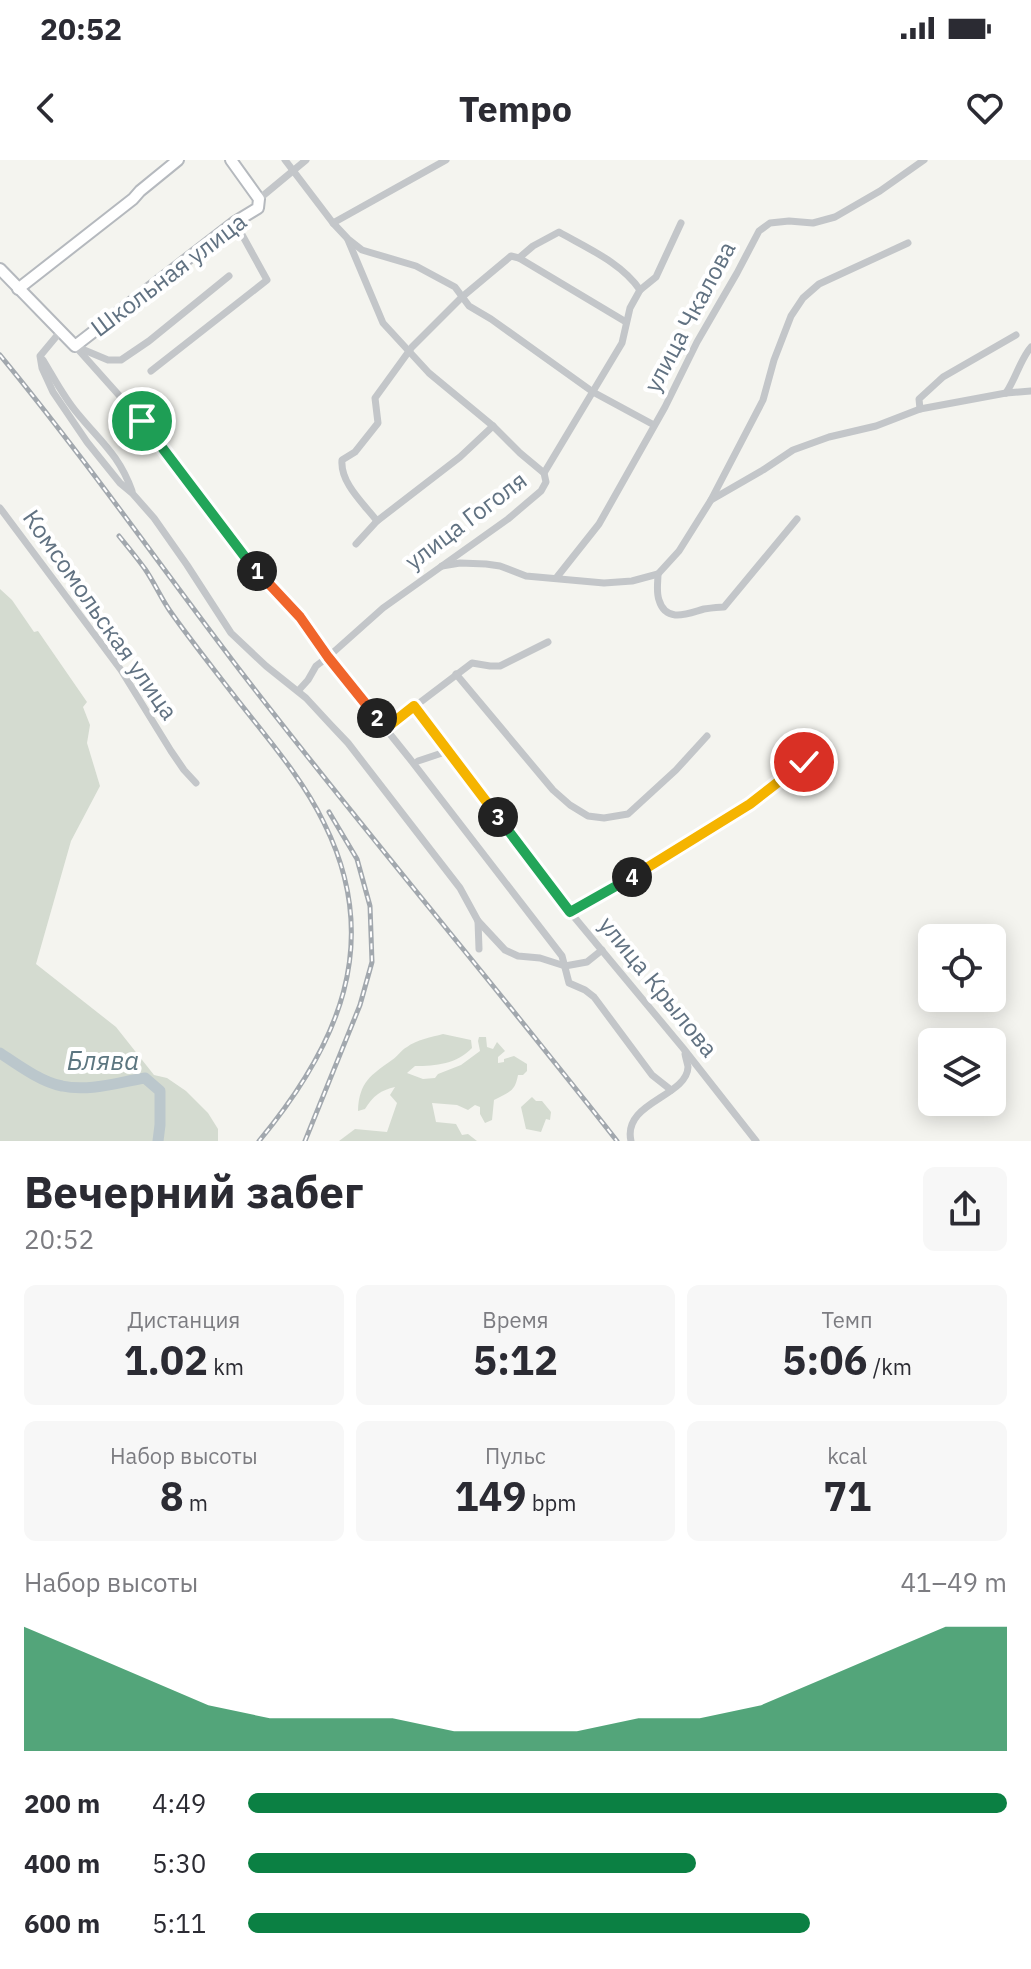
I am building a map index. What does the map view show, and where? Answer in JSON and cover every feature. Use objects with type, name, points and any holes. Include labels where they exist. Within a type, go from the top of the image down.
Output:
[{"type":"street","points":[[18,289],[178,160]]},
{"type":"street","points":[[231,160],[259,199]]},
{"type":"street","points":[[285,160],[333,223],[362,250],[416,266],[455,287],[469,306],[593,392],[654,425]]},
{"type":"street","name":"Школьная улица","points":[[75,346],[235,222],[258,208],[259,199],[306,160]]},
{"type":"street","points":[[333,223],[446,160]]},
{"type":"street","name":"улица Чкалова","points":[[557,577],[599,524],[759,231],[770,223],[813,223],[835,217],[924,160]]},
{"type":"street","points":[[151,371],[267,280],[235,222]]},
{"type":"street","name":"улица Гоголя","points":[[298,691],[316,666],[383,608],[508,519],[541,491],[546,482],[544,473],[622,343],[630,308],[640,290],[656,277],[681,223]]},
{"type":"street","points":[[519,258],[533,246],[559,232],[632,278],[640,290]]},
{"type":"street","points":[[348,239],[383,323],[429,373],[544,473]]},
{"type":"street","points":[[442,566],[486,564],[526,576],[604,583],[632,581],[658,574],[679,551],[711,500],[763,400],[791,316],[803,298],[819,284],[908,243]]},
{"type":"street","points":[[377,521],[345,480],[342,460],[355,452],[378,423],[375,398],[407,350],[462,297],[511,256],[542,271],[626,322]]},
{"type":"street","points":[[0,269],[142,421],[245,557],[300,617],[562,956],[569,983],[594,997],[652,1075],[671,1090]]},
{"type":"street","points":[[75,346],[108,360],[121,360],[229,276]]},
{"type":"street","points":[[60,332],[40,356],[42,368],[53,392],[87,442],[154,518],[231,633],[306,698],[348,743],[460,888],[478,921],[505,950],[518,956],[540,958],[565,966],[587,962],[602,950]]},
{"type":"street","points":[[920,409],[919,399],[943,377],[1016,335]]},
{"type":"street","points":[[1006,393],[1031,347]]},
{"type":"street","points":[[40,356],[76,412],[114,453],[132,493]]},
{"type":"street","points":[[711,500],[793,450],[829,437],[876,426],[920,409],[1031,391]]},
{"type":"street","points":[[356,544],[377,521],[460,457],[493,426]]},
{"type":"street","name":"Комсомольская улица","points":[[0,508],[121,670],[177,761],[196,783]]},
{"type":"street","points":[[658,574],[658,598],[663,609],[671,614],[686,616],[704,609],[724,607],[797,519]]},
{"type":"street","points":[[385,729],[472,663],[500,666],[548,642]]},
{"type":"street","points":[[456,674],[553,790],[588,816],[604,818],[628,814],[676,770],[707,736]]},
{"type":"street","name":"улица Крылова","points":[[414,706],[570,912],[756,1141]]},
{"type":"street","points":[[418,761],[448,751]]},
{"type":"street","points":[[570,912],[750,804],[808,757],[829,751]]},
{"type":"street","points":[[478,921],[479,949]]},
{"type":"street","points":[[631,1141],[634,1119],[684,1079],[688,1066],[683,1048]]},
{"type":"shaded area","points":[[0,589],[12,600],[34,632],[38,631],[87,702],[83,707],[90,725],[87,743],[100,786],[71,841],[36,964],[116,1027],[154,1075],[167,1078],[186,1091],[208,1113],[218,1129],[218,1141],[0,1141]]},
{"type":"shaded area","points":[[443,1034],[471,1040],[472,1048],[453,1061],[415,1066],[407,1073],[423,1079],[435,1078],[461,1065],[480,1051],[479,1037],[486,1037],[487,1047],[493,1049],[497,1042],[505,1051],[498,1057],[498,1063],[514,1056],[527,1064],[527,1071],[518,1075],[513,1088],[494,1100],[492,1120],[485,1123],[480,1107],[475,1105],[468,1110],[457,1105],[432,1103],[436,1122],[456,1124],[462,1135],[468,1134],[477,1141],[339,1141],[355,1129],[387,1132],[397,1103],[390,1095],[395,1087],[378,1094],[365,1109],[358,1111],[364,1086],[372,1075],[405,1048]]},
{"type":"shaded area","points":[[532,1097],[542,1101],[551,1112],[550,1120],[546,1119],[541,1132],[526,1129],[521,1107]]},
{"type":"waterway","name":"Блява","points":[[0,1053],[38,1077],[72,1088],[145,1078],[160,1091],[158,1141]]},
{"type":"railway","points":[[0,355],[288,732],[617,1141]]},
{"type":"railway","points":[[119,536],[145,569],[184,631],[304,788],[324,823],[342,867],[350,910],[351,951],[344,991],[330,1030],[311,1068],[259,1141]]},
{"type":"railway","points":[[305,1141],[360,1005],[372,962],[370,906],[357,859],[329,812]]},
{"type":"route","points":[[142,421],[245,557],[300,617],[385,729],[414,706],[570,912],[750,804],[804,762]]}]
